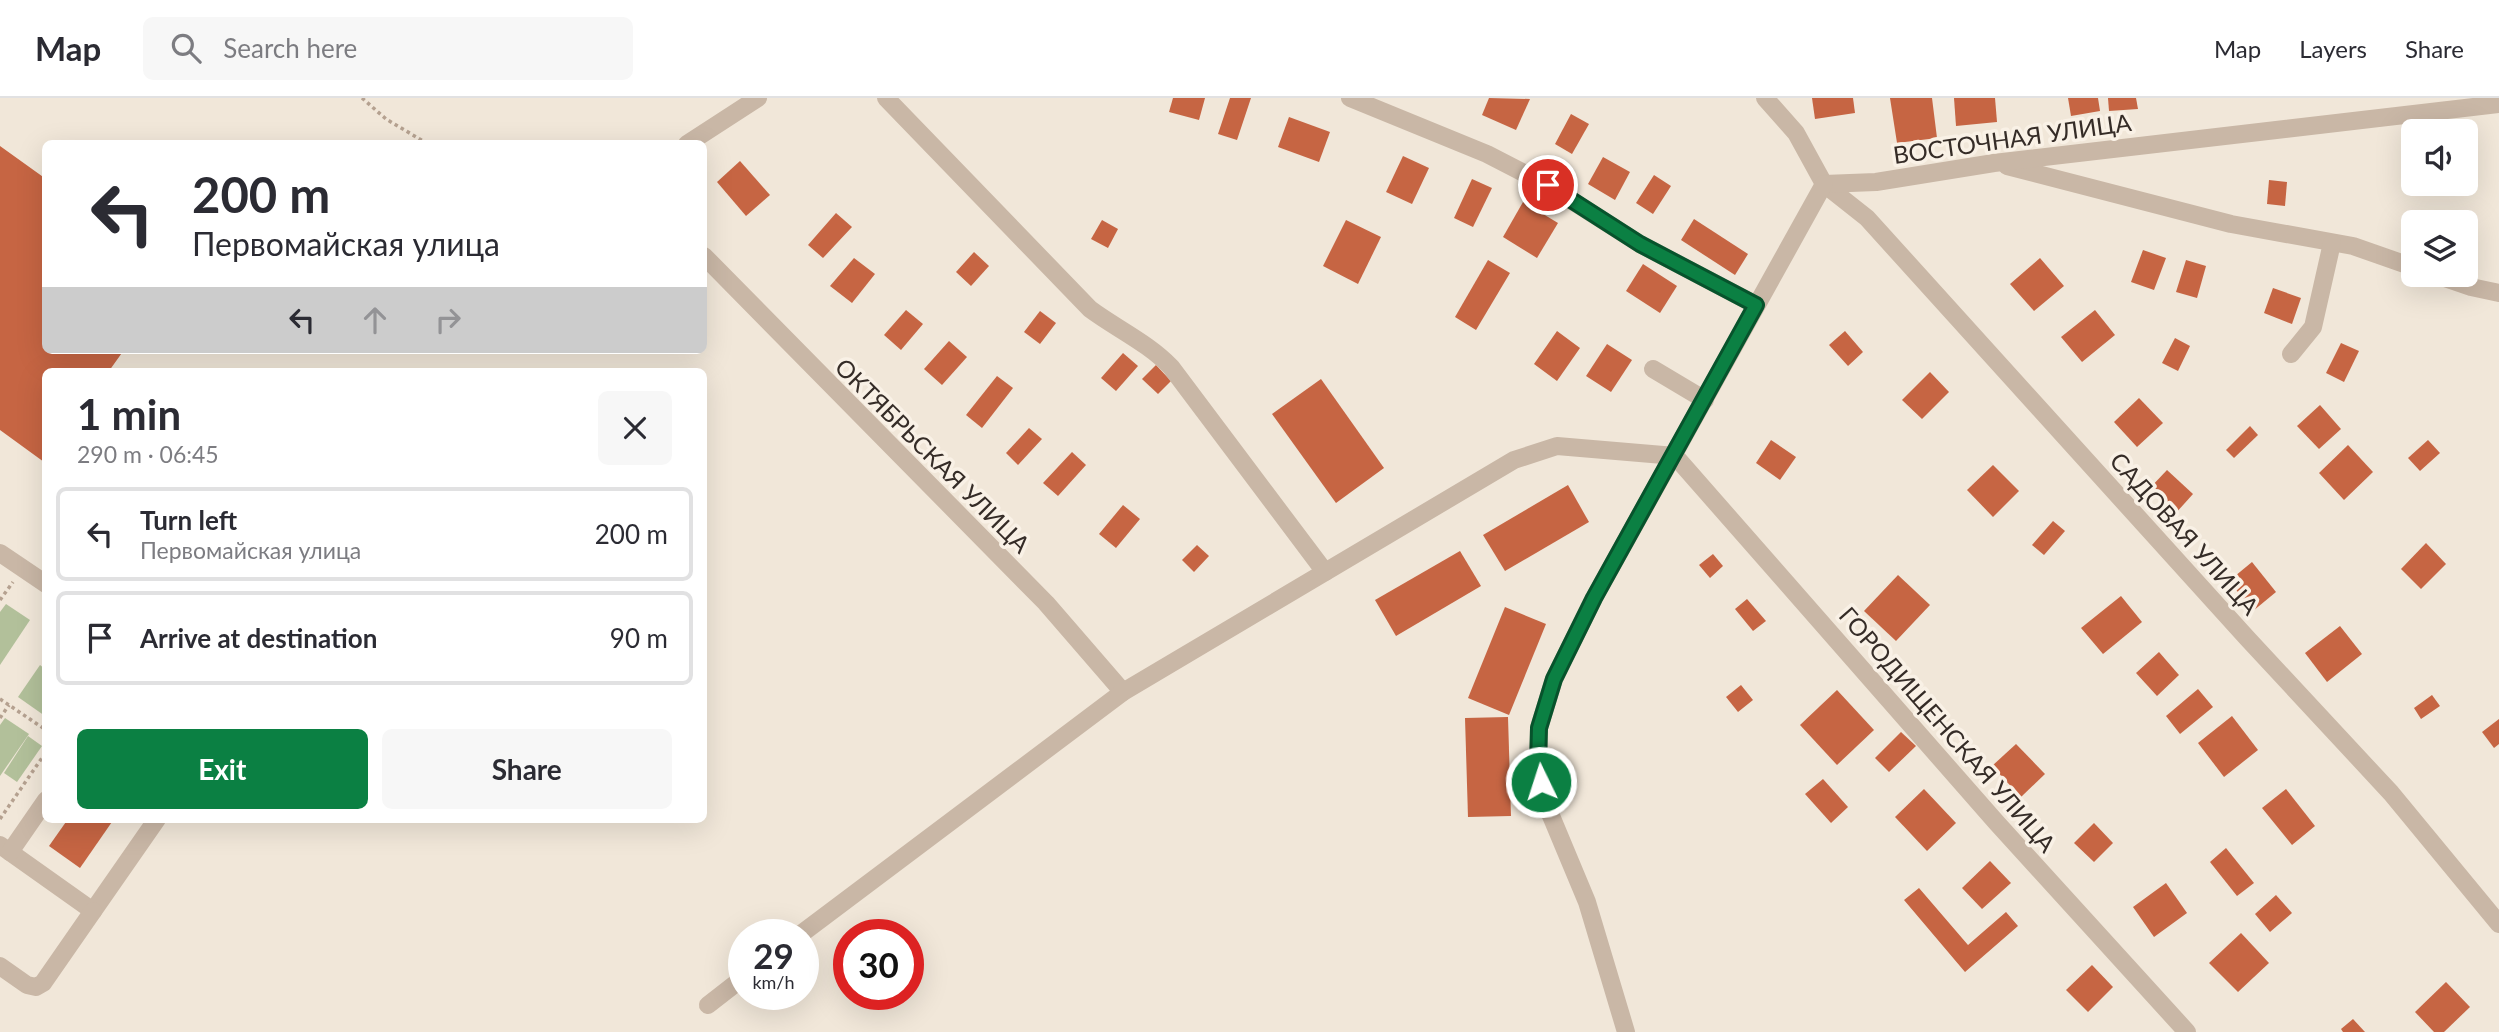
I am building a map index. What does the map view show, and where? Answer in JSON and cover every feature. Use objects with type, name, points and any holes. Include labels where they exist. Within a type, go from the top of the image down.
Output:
[{"type":"street","points":[[693,140],[758,98]]},
{"type":"street","points":[[886,98],[1090,309],[1121,332],[1154,349],[1171,367],[1325,572]]},
{"type":"street","points":[[1350,98],[1488,155],[1548,185],[1640,244],[1756,305]]},
{"type":"street","points":[[1626,1032],[1587,902],[1544,799],[1538,765],[1539,728],[1554,679],[1594,598],[1824,184],[1796,133],[1765,98]]},
{"type":"street","points":[[2379,98],[2380,117]]},
{"type":"street","name":"ВОСТОЧНАЯ УЛИЦА","points":[[1824,184],[1876,182],[1994,163],[2499,104]]},
{"type":"street","points":[[1994,163],[2053,176],[2231,224],[2353,246],[2401,263]]},
{"type":"street","name":"САДОВАЯ УЛИЦА","points":[[1824,184],[1867,218],[2391,793],[2499,924]]},
{"type":"street","points":[[2291,354],[2313,327],[2332,243]]},
{"type":"street","name":"ОКТЯБРЬСКАЯ УЛИЦА","points":[[707,259],[1046,603],[1122,692]]},
{"type":"street","points":[[2471,287],[2499,293]]},
{"type":"street","points":[[1653,369],[1705,400]]},
{"type":"street","points":[[819,920],[1122,692],[1514,460],[1557,446],[1675,456]]},
{"type":"street","name":"ГОРОДИЩЕНСКАЯ УЛИЦА","points":[[1675,456],[1996,822],[2187,1032]]},
{"type":"street","points":[[0,553],[42,581]]},
{"type":"street","points":[[42,805],[5,848],[93,911]]},
{"type":"street","points":[[0,966],[27,985],[36,987],[43,983],[154,823]]},
{"type":"street","points":[[708,1004],[728,989]]},
{"type":"path","points":[[362,98],[386,118],[422,140]]},
{"type":"path","points":[[0,600],[14,579]]},
{"type":"path","points":[[0,699],[42,727]]},
{"type":"path","points":[[0,718],[9,705]]},
{"type":"path","points":[[0,819],[42,758]]},
{"type":"green space","points":[[6,604],[30,620],[0,665],[0,612]]},
{"type":"green space","points":[[40,665],[42,714],[18,697]]},
{"type":"green space","points":[[5,718],[29,734],[0,776],[0,725]]},
{"type":"green space","points":[[28,736],[42,746],[17,782],[4,773]]},
{"type":"building","points":[[1173,98],[1205,98],[1199,120],[1169,112]]},
{"type":"building","points":[[1230,98],[1251,98],[1237,140],[1218,134]]},
{"type":"building","points":[[1489,98],[1530,99],[1516,130],[1482,115]]},
{"type":"building","points":[[1812,98],[1853,98],[1855,113],[1815,119]]},
{"type":"building","points":[[1890,98],[1932,98],[1937,138],[1897,143]]},
{"type":"building","points":[[1954,98],[1995,98],[1997,122],[1956,126]]},
{"type":"building","points":[[2068,98],[2098,98],[2100,111],[2071,116]]},
{"type":"building","points":[[2108,98],[2136,98],[2138,109],[2109,111]]},
{"type":"building","points":[[1571,114],[1589,124],[1572,154],[1555,144]]},
{"type":"building","points":[[1289,117],[1330,132],[1319,162],[1278,147]]},
{"type":"building","points":[[0,146],[42,176],[42,354],[121,354],[111,368],[42,368],[42,461],[0,430]]},
{"type":"building","points":[[1403,156],[1429,168],[1412,204],[1386,192]]},
{"type":"building","points":[[1603,157],[1630,172],[1615,200],[1588,184]]},
{"type":"building","points":[[740,161],[770,195],[746,216],[717,182]]},
{"type":"building","points":[[1654,175],[1671,186],[1653,214],[1636,203]]},
{"type":"building","points":[[1472,179],[1492,188],[1473,227],[1454,218]]},
{"type":"building","points":[[2269,180],[2287,182],[2285,206],[2267,204]]},
{"type":"building","points":[[1523,202],[1558,223],[1537,258],[1503,237]]},
{"type":"building","points":[[836,213],[852,227],[823,258],[808,245]]},
{"type":"building","points":[[1694,219],[1748,254],[1735,275],[1681,240]]},
{"type":"building","points":[[1102,220],[1118,229],[1108,248],[1091,239]]},
{"type":"building","points":[[1346,220],[1381,237],[1358,284],[1323,266]]},
{"type":"building","points":[[2143,250],[2166,258],[2154,290],[2131,282]]},
{"type":"building","points":[[974,252],[989,266],[971,286],[956,272]]},
{"type":"building","points":[[854,258],[875,274],[852,303],[830,286]]},
{"type":"building","points":[[2040,258],[2064,286],[2034,311],[2010,284]]},
{"type":"building","points":[[1488,260],[1510,273],[1476,330],[1455,317]]},
{"type":"building","points":[[2186,260],[2206,266],[2197,298],[2176,292]]},
{"type":"building","points":[[1643,264],[1677,286],[1660,313],[1626,291]]},
{"type":"building","points":[[2273,288],[2301,298],[2292,324],[2264,313]]},
{"type":"building","points":[[906,310],[923,324],[901,350],[884,335]]},
{"type":"building","points":[[2095,310],[2115,335],[2082,362],[2061,337]]},
{"type":"building","points":[[1040,311],[1056,323],[1040,344],[1024,332]]},
{"type":"building","points":[[1557,331],[1580,348],[1557,381],[1534,364]]},
{"type":"building","points":[[1845,331],[1863,352],[1848,366],[1829,345]]},
{"type":"building","points":[[2175,338],[2190,346],[2178,371],[2162,363]]},
{"type":"building","points":[[949,341],[967,357],[942,385],[924,369]]},
{"type":"building","points":[[2341,343],[2359,351],[2344,382],[2326,373]]},
{"type":"building","points":[[1607,344],[1632,360],[1611,392],[1586,376]]},
{"type":"building","points":[[1123,353],[1138,366],[1116,391],[1101,378]]},
{"type":"building","points":[[1156,365],[1171,381],[1158,394],[1142,379]]},
{"type":"building","points":[[1930,372],[1949,392],[1922,419],[1902,400]]},
{"type":"building","points":[[997,376],[1013,388],[982,428],[966,415]]},
{"type":"building","points":[[1321,379],[1384,468],[1336,503],[1272,414]]},
{"type":"building","points":[[2139,398],[2163,423],[2137,447],[2114,422]]},
{"type":"building","points":[[2320,405],[2341,429],[2319,449],[2297,426]]},
{"type":"building","points":[[2250,426],[2258,435],[2234,458],[2226,450]]},
{"type":"building","points":[[1029,428],[1042,439],[1018,465],[1006,453]]},
{"type":"building","points":[[1771,440],[1796,457],[1780,480],[1756,463]]},
{"type":"building","points":[[2428,440],[2440,453],[2420,471],[2408,458]]},
{"type":"building","points":[[2348,445],[2373,472],[2344,500],[2319,473]]},
{"type":"building","points":[[1072,452],[1086,465],[1058,496],[1043,483]]},
{"type":"building","points":[[1993,465],[2019,491],[1993,517],[1967,490]]},
{"type":"building","points":[[2167,470],[2193,494],[2175,514],[2149,489]]},
{"type":"building","points":[[1568,485],[1589,522],[1505,571],[1483,535]]},
{"type":"building","points":[[1123,505],[1140,519],[1116,548],[1099,534]]},
{"type":"building","points":[[2053,521],[2065,531],[2044,555],[2032,545]]},
{"type":"building","points":[[2426,543],[2446,564],[2421,589],[2401,569]]},
{"type":"building","points":[[1197,545],[1209,556],[1194,572],[1182,560]]},
{"type":"building","points":[[1460,551],[1481,586],[1396,636],[1375,600]]},
{"type":"building","points":[[1713,554],[1723,566],[1710,578],[1699,565]]},
{"type":"building","points":[[2252,562],[2276,592],[2253,611],[2229,581]]},
{"type":"building","points":[[1898,575],[1930,605],[1896,641],[1864,611]]},
{"type":"building","points":[[2121,596],[2142,622],[2103,654],[2081,628]]},
{"type":"building","points":[[1747,599],[1766,621],[1753,631],[1735,609]]},
{"type":"building","points":[[1505,607],[1546,624],[1509,715],[1468,698]]},
{"type":"building","points":[[2340,626],[2362,654],[2327,682],[2305,653]]},
{"type":"building","points":[[2159,652],[2179,675],[2157,696],[2136,673]]},
{"type":"building","points":[[1741,685],[1753,700],[1738,712],[1726,697]]},
{"type":"building","points":[[2198,689],[2213,707],[2180,734],[2166,716]]},
{"type":"building","points":[[1837,690],[1874,730],[1837,765],[1800,725]]},
{"type":"building","points":[[2432,695],[2440,706],[2421,719],[2414,708]]},
{"type":"building","points":[[2232,716],[2258,750],[2224,777],[2198,743]]},
{"type":"building","points":[[1508,717],[1511,816],[1468,817],[1465,718]]},
{"type":"building","points":[[2499,719],[2499,744],[2494,748],[2482,732]]},
{"type":"building","points":[[1901,732],[1916,746],[1889,772],[1875,758]]},
{"type":"building","points":[[2016,744],[2045,774],[2021,797],[1992,766]]},
{"type":"building","points":[[1823,779],[1848,807],[1831,823],[1805,794]]},
{"type":"building","points":[[1924,789],[1956,823],[1927,851],[1895,817]]},
{"type":"building","points":[[2286,789],[2315,826],[2292,845],[2262,808]]},
{"type":"building","points":[[65,823],[111,823],[80,868],[49,846]]},
{"type":"building","points":[[2094,823],[2113,843],[2094,862],[2074,843]]},
{"type":"building","points":[[2226,848],[2254,883],[2237,896],[2210,862]]},
{"type":"building","points":[[1990,861],[2011,883],[1982,909],[1962,888]]},
{"type":"building","points":[[2166,883],[2187,913],[2154,937],[2133,907]]},
{"type":"building","points":[[1919,888],[1968,945],[2006,912],[2018,926],[1965,972],[1904,900]]},
{"type":"building","points":[[2276,895],[2292,913],[2270,932],[2255,914]]},
{"type":"building","points":[[2241,933],[2269,963],[2238,992],[2209,963]]},
{"type":"building","points":[[2092,965],[2113,987],[2088,1012],[2066,990]]},
{"type":"building","points":[[2446,982],[2470,1007],[2444,1032],[2434,1032],[2415,1012]]},
{"type":"building","points":[[2353,1019],[2365,1032],[2343,1032],[2341,1029]]},
{"type":"route","points":[[1541,782],[1538,765],[1539,728],[1554,679],[1594,598],[1675,456],[1756,305],[1640,244],[1548,185]]}]
